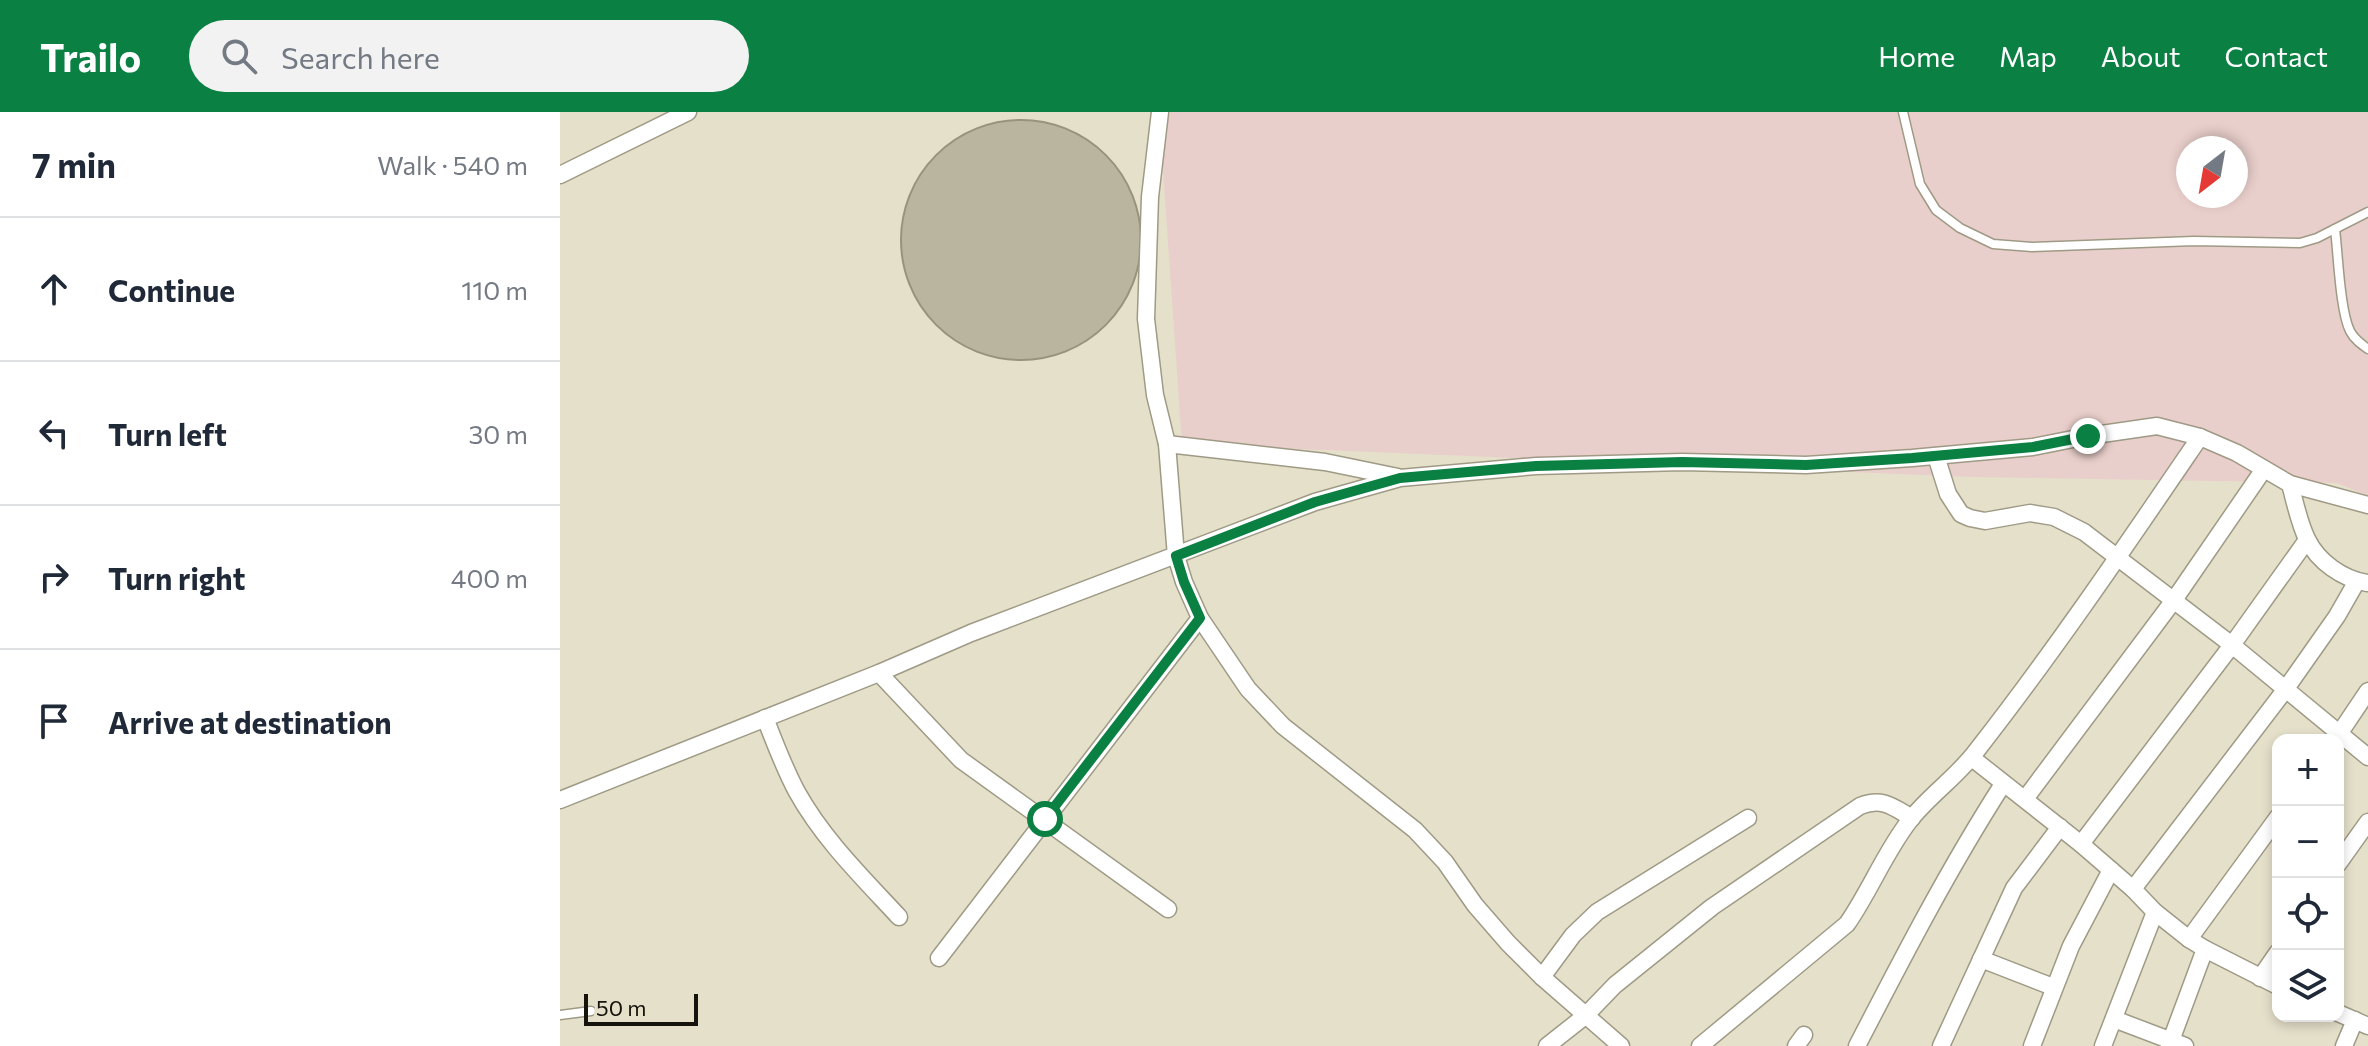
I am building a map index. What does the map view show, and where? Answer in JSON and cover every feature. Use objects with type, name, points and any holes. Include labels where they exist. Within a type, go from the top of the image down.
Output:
[{"type":"street","points":[[560,175],[688,112]]},
{"type":"street","points":[[1160,112],[1150,197],[1146,319],[1155,395],[1167,444],[1176,556],[1200,618],[1248,689],[1274,717],[1415,830],[1445,862],[1508,943],[1621,1046]]},
{"type":"street","points":[[560,800],[879,673],[971,633],[1315,502],[1400,478],[1536,466],[1682,462],[1806,465],[2033,447],[2157,426],[2200,437],[2237,453],[2290,484],[2368,505]]},
{"type":"street","points":[[1700,1046],[1847,924],[1887,854],[1912,818],[1972,758],[2200,437]]},
{"type":"street","points":[[1167,444],[1325,462],[1400,478]]},
{"type":"street","points":[[1936,456],[1948,494],[1961,514],[1985,521],[2030,513],[2054,517],[2084,532],[2232,645],[2336,734]]},
{"type":"street","points":[[2025,799],[2174,600],[2264,469]]},
{"type":"street","points":[[2133,889],[2285,690],[2362,582],[2339,573],[2320,557],[2307,540],[2290,484]]},
{"type":"street","points":[[2081,844],[2232,645],[2307,540]]},
{"type":"street","points":[[939,958],[1200,618]]},
{"type":"street","points":[[879,673],[961,760],[1168,909]]},
{"type":"street","points":[[2339,734],[2368,691]]},
{"type":"street","points":[[765,718],[783,765],[815,820],[899,917]]},
{"type":"street","points":[[2344,740],[2368,757]]},
{"type":"street","points":[[1972,758],[2081,844],[2189,939],[2272,983]]},
{"type":"street","points":[[1857,1046],[1938,893],[2003,784]]},
{"type":"street","points":[[1547,1046],[1585,1016],[1615,985],[1712,907],[1860,806],[1881,802],[1912,818]]},
{"type":"street","points":[[1542,977],[1573,935],[1597,912],[1748,818]]},
{"type":"street","points":[[2344,856],[2368,822]]},
{"type":"street","points":[[2189,939],[2272,825]]},
{"type":"street","points":[[1941,1046],[2014,888],[2060,827]]},
{"type":"street","points":[[2032,1046],[2053,987],[2088,910],[2111,870]]},
{"type":"street","points":[[2103,1046],[2155,912]]},
{"type":"street","points":[[2114,1019],[2175,1044],[2205,949]]},
{"type":"street","points":[[1981,959],[2053,987]]},
{"type":"street","points":[[2260,978],[2272,961]]},
{"type":"street","points":[[2344,1046],[2361,1023]]},
{"type":"lane","points":[[1903,112],[1920,184],[1936,210],[1960,228],[1993,244],[2032,247],[2194,241],[2300,243],[2317,238],[2368,212]]},
{"type":"lane","points":[[2335,229],[2345,317],[2350,333],[2368,349]]},
{"type":"lane","points":[[560,1015],[591,1011]]},
{"type":"shaded area","points":[[1171,112],[2368,112],[2368,496],[2337,483],[1969,477],[1182,444],[1160,128]]},
{"type":"building","points":[[1021,120],[1044,122],[1067,129],[1088,140],[1106,155],[1121,173],[1132,194],[1139,217],[1139,263],[1132,286],[1121,307],[1106,325],[1088,340],[1067,351],[1044,358],[1021,360],[998,358],[975,351],[954,340],[936,325],[921,307],[910,286],[903,263],[901,240],[903,217],[910,194],[921,173],[936,155],[954,140],[975,129],[998,122]]},
{"type":"route","points":[[1045,819],[1200,618],[1176,556],[1238,530],[1315,502],[1400,478],[1536,466],[1682,462],[1806,465],[2033,447],[2088,436]]}]
